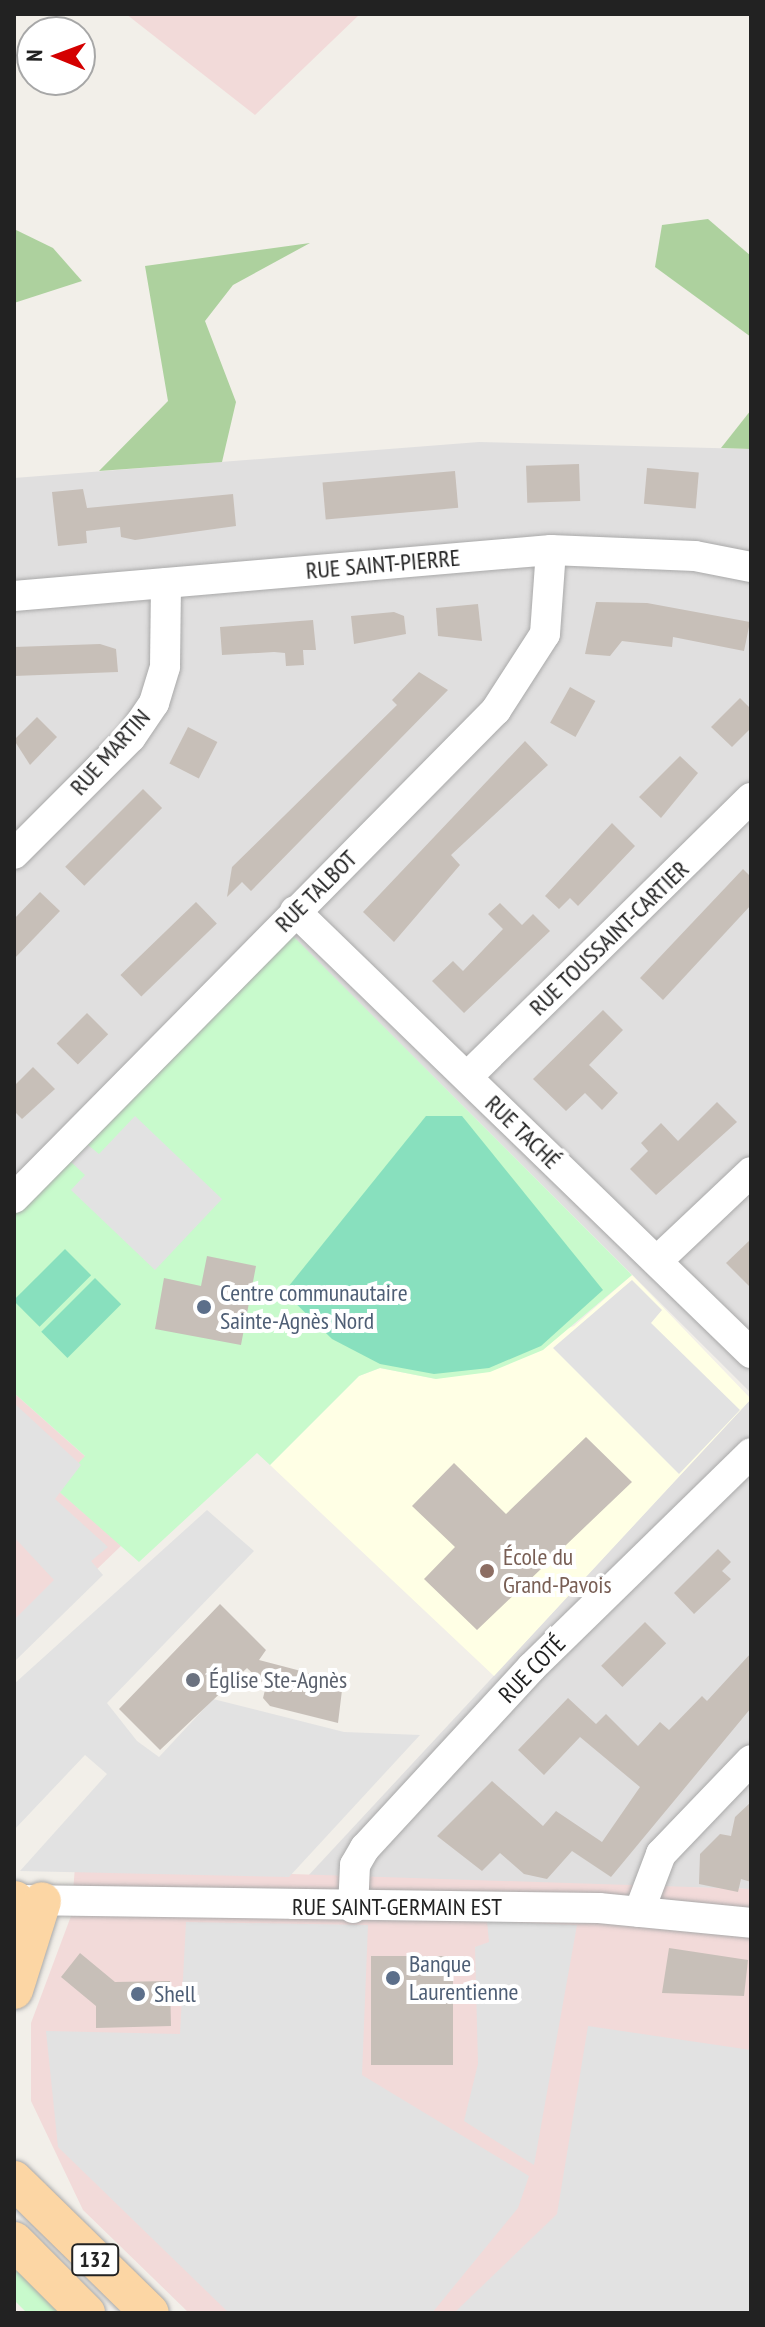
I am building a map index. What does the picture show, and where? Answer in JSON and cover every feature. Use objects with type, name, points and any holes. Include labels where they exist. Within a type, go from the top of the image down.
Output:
[{"type":"main road","points":[[16,1991],[21,1901]]},
{"type":"main road","points":[[14,2160],[27,2193]]},
{"type":"main road","name":"132","points":[[27,2193],[150,2313]]},
{"type":"main road","name":"132","points":[[14,2241],[86,2313]]},
{"type":"street","name":"RUE SAINT-PIERRE","points":[[14,596],[551,550],[695,556],[751,567]]},
{"type":"street","name":"RUE TALBOT","points":[[14,1198],[531,665],[545,634],[551,550]]},
{"type":"street","name":"RUE MARTIN","points":[[14,854],[131,737],[154,703],[165,667],[166,583]]},
{"type":"street","name":"RUE TOUSSAINT-CARTIER","points":[[467,1077],[751,798]]},
{"type":"street","name":"RUE TACHÉ","points":[[295,911],[751,1353]]},
{"type":"street","points":[[657,1261],[751,1172]]},
{"type":"street","name":"RUE COTÉ","points":[[353,1908],[355,1865],[365,1848],[532,1667],[751,1453]]},
{"type":"street","points":[[639,1912],[661,1854],[751,1760]]},
{"type":"street","name":"RUE SAINT-GERMAIN EST","points":[[21,1901],[639,1912],[751,1923]]},
{"type":"shaded area","points":[[126,14],[360,14],[255,115]]},
{"type":"shaded area","points":[[479,442],[751,449],[751,1393],[289,933],[14,1195],[14,478]]},
{"type":"shaded area","points":[[135,1116],[222,1199],[155,1270],[71,1190],[85,1175],[71,1162],[88,1145],[99,1154]]},
{"type":"shaded area","name":"École du Grand-Pavois","points":[[632,1275],[751,1399],[494,1676],[270,1465],[359,1376],[380,1368],[436,1379],[574,1326]]},
{"type":"shaded area","points":[[632,1280],[662,1310],[651,1323],[740,1410],[679,1474],[553,1348]]},
{"type":"shaded area","points":[[14,1393],[86,1457],[55,1488],[122,1545],[14,1649]]},
{"type":"shaded area","points":[[751,1399],[751,1889],[307,1877]]},
{"type":"shaded area","points":[[14,1403],[81,1465],[55,1499],[108,1547],[91,1561],[103,1575],[14,1662],[14,1620],[54,1580],[14,1537]]},
{"type":"shaded area","points":[[207,1510],[254,1551],[107,1703],[137,1741],[159,1757],[213,1699],[344,1732],[420,1735],[289,1877],[20,1871],[107,1774],[85,1755],[14,1830],[14,1684]]},
{"type":"shaded area","points":[[75,1867],[751,1889],[751,2313],[189,2313],[83,2210],[31,2101],[31,2023],[71,1916]]},
{"type":"shaded area","points":[[487,1921],[577,1925],[534,2165],[464,2121],[478,2064],[475,1947],[489,1942]]},
{"type":"shaded area","points":[[186,1922],[368,1925],[362,2075],[529,2176],[518,2208],[432,2313],[229,2313],[58,2147],[46,2031],[180,2034]]},
{"type":"shaded area","points":[[588,2026],[751,2050],[751,2313],[454,2313],[557,2214]]},
{"type":"green space","points":[[708,219],[751,256],[751,337],[655,267],[662,225]]},
{"type":"green space","points":[[14,229],[53,248],[82,281],[14,303]]},
{"type":"green space","points":[[310,243],[233,285],[205,321],[236,402],[222,462],[99,471],[168,401],[145,266]]},
{"type":"green space","points":[[751,410],[751,449],[721,448]]},
{"type":"green space","points":[[289,932],[632,1275],[543,1350],[490,1372],[436,1379],[380,1368],[359,1376],[270,1465],[257,1453],[139,1562],[55,1488],[85,1456],[14,1393],[14,1195]]},
{"type":"green space","points":[[426,1116],[462,1116],[603,1290],[541,1346],[489,1368],[434,1374],[380,1364],[332,1339],[284,1292]]},
{"type":"green space","points":[[65,1249],[91,1275],[40,1327],[14,1300]]},
{"type":"green space","points":[[95,1278],[121,1304],[67,1358],[41,1332]]},
{"type":"green space","points":[[14,2261],[66,2313],[27,2313],[14,2300]]},
{"type":"building","points":[[579,464],[580,501],[527,503],[526,466]]},
{"type":"building","points":[[647,468],[699,473],[696,508],[644,504]]},
{"type":"building","points":[[455,471],[458,508],[326,519],[323,483]]},
{"type":"building","points":[[83,489],[87,508],[233,494],[236,526],[135,540],[121,537],[120,527],[86,531],[87,543],[58,546],[52,492]]},
{"type":"building","points":[[596,602],[647,603],[750,622],[744,651],[673,637],[672,647],[622,641],[610,656],[585,654]]},
{"type":"building","points":[[478,604],[482,641],[438,636],[436,608]]},
{"type":"building","points":[[394,612],[404,616],[406,634],[354,644],[351,616]]},
{"type":"building","points":[[313,620],[316,650],[303,650],[304,665],[286,666],[285,653],[222,655],[220,627]]},
{"type":"building","points":[[100,644],[116,649],[118,672],[14,676],[14,647]]},
{"type":"building","points":[[419,672],[448,690],[251,891],[242,882],[227,897],[232,867],[397,705],[392,700]]},
{"type":"building","points":[[570,687],[595,701],[575,737],[550,723]]},
{"type":"building","points":[[740,698],[751,709],[751,728],[732,747],[711,727]]},
{"type":"building","points":[[37,717],[57,737],[30,765],[14,740]]},
{"type":"building","points":[[188,727],[217,742],[199,779],[169,764]]},
{"type":"building","points":[[525,741],[548,765],[451,855],[460,865],[394,942],[363,912]]},
{"type":"building","points":[[680,756],[698,773],[661,818],[639,797]]},
{"type":"building","points":[[143,789],[162,808],[84,886],[65,867]]},
{"type":"building","points":[[612,823],[635,846],[578,906],[570,898],[559,909],[545,896]]},
{"type":"building","points":[[743,869],[751,877],[751,905],[663,1000],[640,978]]},
{"type":"building","points":[[40,892],[60,911],[14,959],[14,919]]},
{"type":"building","points":[[196,902],[217,924],[141,997],[120,975]]},
{"type":"building","points":[[500,903],[522,925],[533,914],[550,931],[464,1013],[432,981],[453,961],[463,971],[503,929],[488,914]]},
{"type":"building","points":[[603,1010],[623,1030],[589,1065],[618,1093],[602,1110],[585,1093],[566,1111],[533,1079]]},
{"type":"building","points":[[87,1013],[108,1034],[78,1065],[57,1043]]},
{"type":"building","points":[[33,1067],[55,1089],[22,1119],[14,1111],[14,1086]]},
{"type":"building","points":[[717,1102],[737,1122],[656,1195],[630,1169],[648,1151],[641,1143],[661,1123],[678,1141]]},
{"type":"building","points":[[751,1239],[751,1288],[726,1263]]},
{"type":"building","name":"Centre communautaire Sainte-Agnès Nord","points":[[207,1256],[256,1266],[241,1345],[155,1329],[164,1278],[201,1286]]},
{"type":"building","points":[[586,1437],[632,1482],[477,1630],[424,1579],[455,1547],[412,1506],[454,1463],[506,1514]]},
{"type":"building","points":[[718,1549],[731,1562],[722,1571],[731,1579],[694,1614],[674,1593]]},
{"type":"building","name":"Église Ste-Agnès","points":[[220,1604],[266,1650],[259,1660],[343,1682],[338,1723],[270,1706],[263,1698],[266,1686],[247,1668],[160,1750],[119,1709]]},
{"type":"building","points":[[645,1622],[666,1643],[622,1687],[601,1666]]},
{"type":"building","points":[[751,1653],[751,1708],[611,1877],[572,1851],[547,1879],[524,1874],[500,1853],[482,1871],[437,1836],[492,1781],[543,1826],[556,1811],[602,1842],[640,1787],[580,1737],[544,1775],[518,1750],[568,1698],[596,1724],[606,1714],[638,1746],[660,1722],[669,1730],[702,1696],[707,1701]]},
{"type":"building","points":[[751,1802],[751,1882],[741,1879],[738,1892],[699,1884],[700,1854],[720,1834],[731,1836],[735,1817]]},
{"type":"building","points":[[669,1948],[748,1960],[744,1996],[662,1993]]},
{"type":"building","name":"Shell","points":[[80,1953],[115,1982],[170,1981],[171,2026],[96,2028],[96,2006],[61,1977]]},
{"type":"building","points":[[371,1956],[453,1956],[453,2065],[371,2065]]},
{"type":"place","name":"Centre communautaire Sainte-Agnès Nord","points":[[204,1307]]},
{"type":"place","name":"École du Grand-Pavois","points":[[487,1571]]},
{"type":"place","name":"Église Ste-Agnès","points":[[193,1680]]},
{"type":"place","name":"Banque Laurentienne","points":[[393,1978]]},
{"type":"place","name":"Shell","points":[[138,1994]]}]
